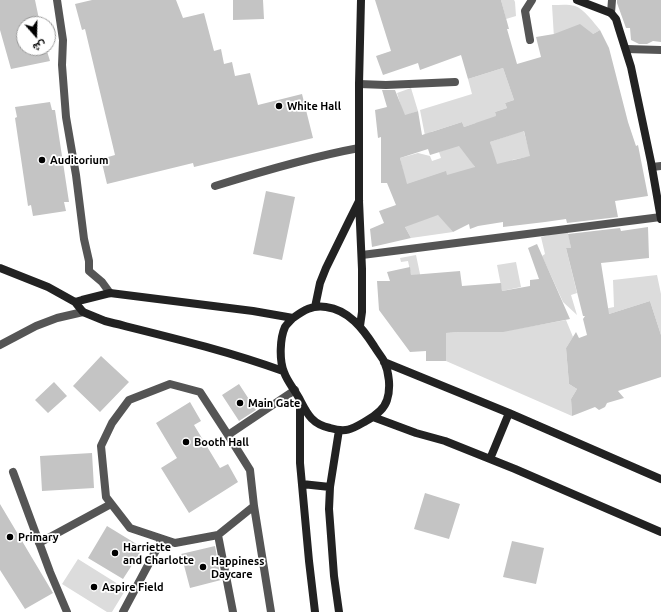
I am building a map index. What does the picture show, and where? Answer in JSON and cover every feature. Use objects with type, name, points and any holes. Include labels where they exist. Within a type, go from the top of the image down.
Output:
[{"type":"main road","points":[[360,326],[362,312],[362,255],[359,201],[361,0]]},
{"type":"main road","points":[[577,0],[611,13],[616,19],[631,67],[661,218]]},
{"type":"main road","points":[[315,307],[320,283],[326,268],[359,201]]},
{"type":"main road","points":[[0,268],[48,287],[75,302],[83,312],[105,321],[213,349],[259,362],[283,371]]},
{"type":"main road","points":[[75,302],[110,293],[253,311],[293,318]]},
{"type":"main road","points":[[315,307],[326,307],[345,314],[360,326],[384,362],[388,376],[389,392],[387,401],[382,410],[352,430],[339,430],[319,425],[307,414],[295,390],[283,371],[281,356],[282,336],[286,326],[293,318],[305,310],[315,307]]},
{"type":"main road","points":[[384,362],[509,413],[661,479]]},
{"type":"main road","points":[[300,399],[300,463],[315,612]]},
{"type":"main road","points":[[490,459],[509,413]]},
{"type":"main road","points":[[373,417],[416,434],[445,442],[490,459],[661,532]]},
{"type":"main road","points":[[339,430],[330,487],[329,509],[334,576],[339,612]]},
{"type":"main road","points":[[302,484],[330,487]]},
{"type":"street","points":[[57,0],[63,40],[62,65],[66,117],[76,175],[84,239],[89,261],[89,271],[102,282],[110,293]]},
{"type":"street","points":[[530,40],[525,11],[532,0]]},
{"type":"street","points":[[611,13],[612,0]]},
{"type":"street","points":[[626,48],[661,50]]},
{"type":"street","points":[[359,84],[455,82]]},
{"type":"street","points":[[216,186],[281,166],[323,155],[359,148]]},
{"type":"street","points":[[652,167],[661,166]]},
{"type":"street","points":[[362,255],[661,218]]},
{"type":"street","points":[[0,345],[36,326],[57,318],[83,312]]},
{"type":"street","points":[[254,506],[218,536],[175,543],[130,528],[106,497],[101,446],[112,423],[130,400],[170,384],[200,392],[250,470],[254,506],[271,612]]},
{"type":"street","points":[[228,435],[295,390]]},
{"type":"street","points":[[13,472],[50,572],[67,612]]},
{"type":"street","points":[[39,542],[110,504]]},
{"type":"street","points":[[218,536],[232,612]]},
{"type":"street","points":[[123,612],[162,539]]},
{"type":"shaded area","points":[[501,0],[514,0],[516,16],[506,19]]},
{"type":"shaded area","points":[[552,5],[575,6],[589,16],[600,30],[593,34],[554,38]]},
{"type":"shaded area","points":[[503,68],[514,100],[505,103],[507,108],[495,112],[499,126],[480,135],[476,123],[464,127],[462,122],[431,132],[427,146],[420,110],[472,94],[468,79]]},
{"type":"shaded area","points":[[411,88],[418,111],[404,116],[397,93]]},
{"type":"shaded area","points":[[523,129],[528,146],[560,185],[527,157],[512,160],[514,168],[497,171],[490,142],[519,132]]},
{"type":"shaded area","points":[[465,143],[475,167],[445,222],[453,232],[411,238],[404,225],[406,184],[400,158],[418,153],[430,156],[432,161],[441,158],[439,152]]},
{"type":"shaded area","points":[[567,230],[571,248],[566,248],[577,293],[571,295],[577,315],[563,302],[542,256],[545,254],[541,237]]},
{"type":"shaded area","points":[[416,255],[420,274],[420,298],[412,280],[408,261],[401,262],[400,258]]},
{"type":"shaded area","points":[[516,262],[521,287],[502,291],[497,265]]},
{"type":"shaded area","points":[[657,275],[661,294],[661,335],[650,301],[609,314],[599,310],[614,307],[613,280]]},
{"type":"shaded area","points":[[494,304],[499,332],[566,320],[573,337],[566,348],[569,384],[577,389],[571,399],[572,416],[446,361],[446,333],[460,332]]},
{"type":"shaded area","name":"Aspire Field","points":[[78,559],[126,589],[112,612],[107,612],[62,584]]},
{"type":"building","points":[[0,0],[35,0],[38,16],[16,16],[16,56],[48,56],[50,61],[11,69],[0,30]]},
{"type":"building","points":[[92,0],[176,0],[183,18],[204,13],[214,51],[221,49],[224,64],[232,62],[235,76],[250,73],[258,105],[302,94],[313,138],[194,167],[193,163],[107,184],[101,159],[115,155],[85,29],[82,30],[75,4]]},
{"type":"building","points":[[233,0],[263,0],[264,19],[233,20]]},
{"type":"building","points":[[375,0],[501,0],[509,29],[507,29],[517,64],[541,57],[536,37],[554,34],[580,24],[593,34],[600,30],[609,48],[628,122],[636,146],[638,145],[648,196],[615,201],[618,217],[567,223],[566,219],[503,227],[503,222],[478,226],[470,229],[469,224],[453,232],[438,215],[405,227],[411,238],[372,247],[370,229],[384,223],[379,211],[396,205],[387,183],[381,183],[381,137],[378,138],[375,110],[387,107],[382,90],[395,90],[405,115],[418,111],[422,135],[462,122],[464,127],[496,116],[495,112],[507,108],[505,103],[514,100],[503,68],[468,79],[461,55],[420,70],[418,63],[383,75],[376,56],[391,51]],"holes":[[[524,131],[530,156],[497,164],[490,142]],[[459,146],[475,167],[447,175],[446,171],[407,184],[400,158],[428,149],[430,155]]]},
{"type":"building","points":[[617,0],[661,0],[661,42],[653,41],[647,44],[639,44],[631,40],[630,28],[626,28]]},
{"type":"building","name":"Auditorium","points":[[50,102],[52,110],[55,110],[69,202],[64,202],[66,211],[33,216],[31,205],[28,206],[15,118],[17,117],[15,107]]},
{"type":"building","points":[[266,191],[295,197],[282,260],[253,254]]},
{"type":"building","points":[[648,227],[649,258],[601,263],[609,314],[650,301],[661,335],[661,377],[618,391],[624,398],[607,403],[605,407],[599,410],[595,407],[572,416],[571,399],[577,389],[569,384],[566,348],[576,332],[579,338],[587,335],[583,319],[585,316],[583,316],[566,248],[571,248],[568,234],[620,228],[621,231]]},
{"type":"building","points":[[537,244],[570,319],[503,332],[446,333],[446,361],[426,361],[426,351],[410,352],[379,310],[377,281],[390,281],[387,272],[410,267],[411,275],[460,271],[462,286],[501,283],[502,291],[530,286],[530,280],[539,279],[528,248]]},
{"type":"building","points":[[101,356],[129,382],[100,412],[73,386]]},
{"type":"building","points":[[54,382],[67,396],[48,413],[35,400]]},
{"type":"building","name":"Main Gate","points":[[239,384],[256,410],[239,421],[222,395]]},
{"type":"building","name":"Booth Hall","points":[[190,402],[201,421],[194,425],[220,468],[228,464],[238,482],[189,513],[161,468],[177,458],[156,423]]},
{"type":"building","points":[[92,453],[94,488],[42,491],[40,456]]},
{"type":"building","points":[[425,493],[460,504],[449,539],[414,529]]},
{"type":"building","name":"Primary","points":[[0,504],[53,593],[25,609],[0,570]]},
{"type":"building","name":"Harriette and Charlotte","points":[[107,526],[143,548],[123,579],[88,558]]},
{"type":"building","points":[[512,541],[544,548],[536,584],[503,577]]},
{"type":"building","name":"Happiness Daycare","points":[[215,546],[221,580],[190,588],[181,554]]},
{"type":"place","name":"White Hall","points":[[279,106]]},
{"type":"place","name":"Auditorium","points":[[42,160]]},
{"type":"place","name":"Main Gate","points":[[240,403]]},
{"type":"place","name":"Booth Hall","points":[[186,442]]},
{"type":"place","name":"Primary","points":[[10,537]]},
{"type":"place","name":"Harriette and Charlotte","points":[[115,553]]},
{"type":"place","name":"Happiness Daycare","points":[[203,567]]},
{"type":"place","name":"Aspire Field","points":[[94,587]]}]
